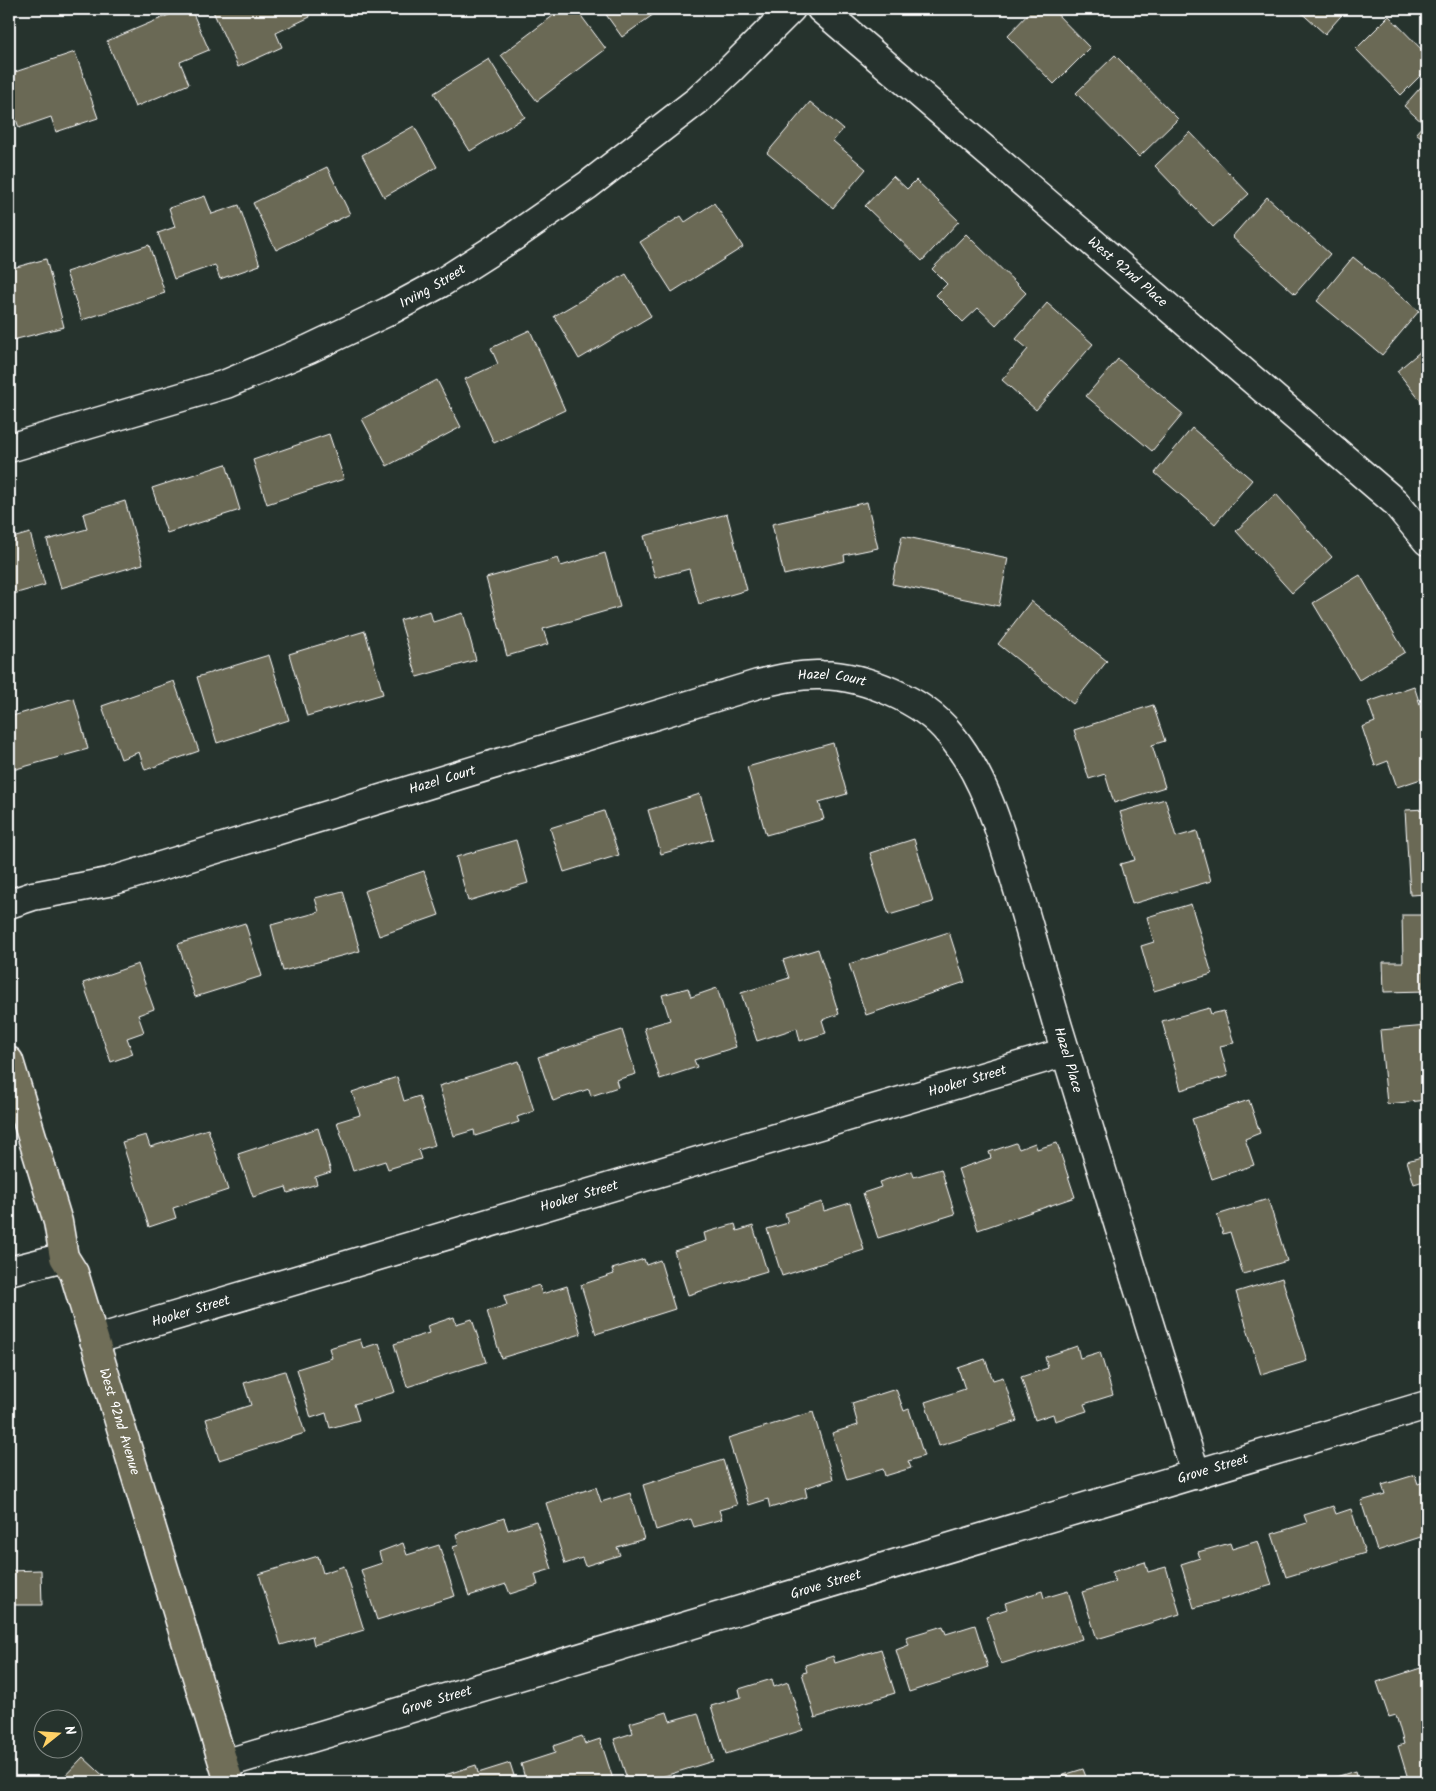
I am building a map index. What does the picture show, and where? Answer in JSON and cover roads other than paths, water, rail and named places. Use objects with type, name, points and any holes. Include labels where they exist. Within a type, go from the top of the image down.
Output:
[{"type":"main road","name":"West 92nd Avenue","points":[[9,1061],[58,1222],[64,1257],[74,1273],[226,1773]]},
{"type":"street","name":"Irving Street","points":[[9,448],[226,384],[309,350],[441,283],[596,179],[698,100],[791,9]]},
{"type":"street","name":"West 92nd Place","points":[[821,9],[1395,502],[1427,541]]},
{"type":"street","name":"Hazel Court","points":[[9,904],[33,896],[108,882],[758,684],[792,676],[823,675],[850,679],[878,687]]},
{"type":"street","name":"Hazel Place","points":[[878,687],[904,698],[926,711],[949,733],[981,786],[1000,831],[1196,1475]]},
{"type":"street","name":"Hooker Street","points":[[94,1340],[1066,1052]]},
{"type":"street","points":[[9,1271],[64,1257]]},
{"type":"street","name":"Grove Street","points":[[226,1773],[1427,1405]]}]
